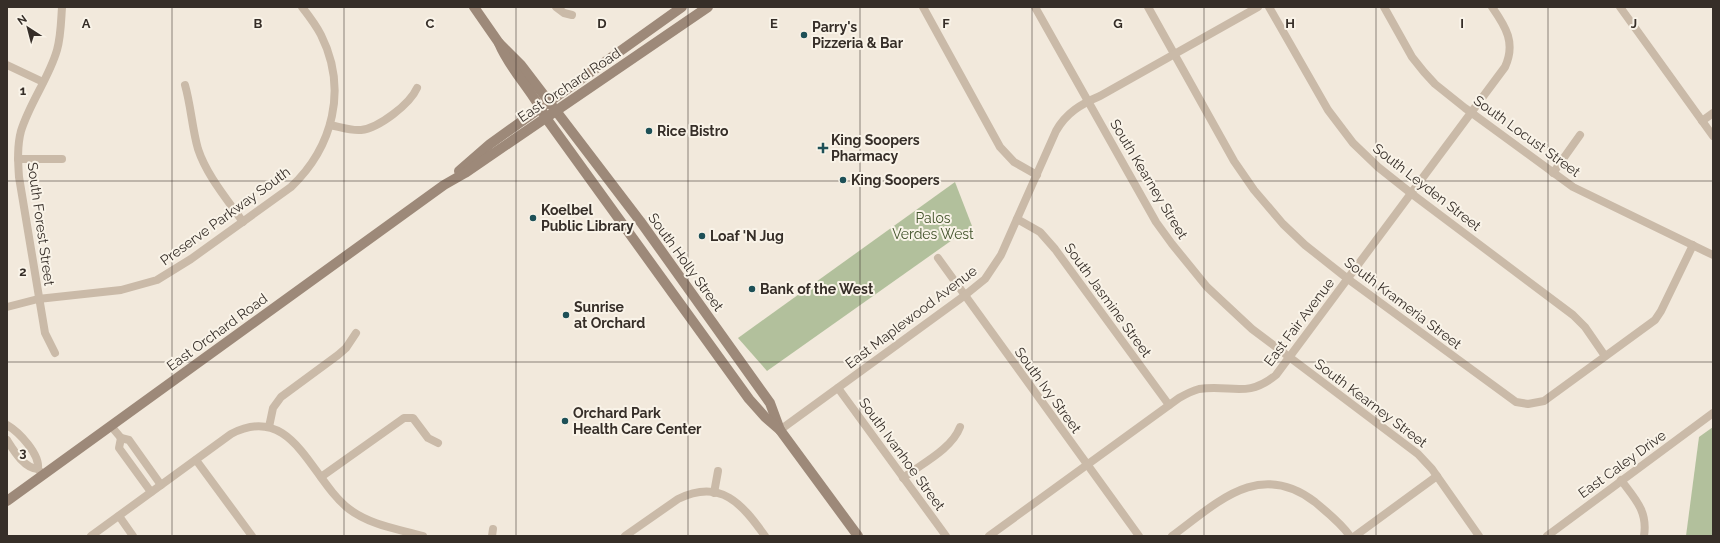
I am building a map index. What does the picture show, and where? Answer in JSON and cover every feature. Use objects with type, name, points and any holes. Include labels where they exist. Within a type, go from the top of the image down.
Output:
[{"type":"main road","name":"South Holly Street","points":[[474,7],[499,43],[508,62],[545,105],[557,111],[640,221],[770,403],[780,430]]},
{"type":"main road","name":"East Orchard Road","points":[[7,501],[40,472],[112,426],[444,185],[490,144],[682,7]]},
{"type":"main road","name":"East Orchard Road","points":[[444,185],[465,173],[557,111],[708,7]]},
{"type":"main road","name":"South Holly Street","points":[[545,105],[546,118],[749,399],[765,417],[780,430],[858,536]]},
{"type":"street","name":"South Forest Street","points":[[55,353],[45,333],[38,299],[19,177],[18,159],[21,132],[26,116],[57,49],[62,7]]},
{"type":"street","name":"Preserve Parkway South","points":[[7,308],[38,299],[121,290],[157,280],[180,267],[291,187],[299,179],[319,153],[330,125],[334,93],[332,66],[321,35],[302,7]]},
{"type":"street","points":[[556,7],[564,13],[572,15]]},
{"type":"street","points":[[923,7],[1000,147],[1014,162],[1037,175]]},
{"type":"street","name":"South Kearney Street","points":[[1035,7],[1156,222],[1186,263],[1230,309],[1290,358],[1418,454],[1437,476],[1479,536]]},
{"type":"street","name":"South Krameria Street","points":[[1148,7],[1234,161],[1254,190],[1293,234],[1348,279],[1516,402],[1528,404],[1544,400],[1650,325],[1659,316],[1692,244]]},
{"type":"street","name":"East Maplewood Avenue","points":[[780,430],[976,287],[991,271],[1001,255],[1060,125],[1068,114],[1088,101],[1100,96],[1258,7]]},
{"type":"street","name":"South Leyden Street","points":[[1269,7],[1328,110],[1343,132],[1367,157],[1412,194],[1573,315],[1606,356]]},
{"type":"street","name":"South Locust Street","points":[[1384,7],[1412,57],[1424,72],[1445,93],[1573,187],[1713,254]]},
{"type":"street","name":"East Fair Avenue","points":[[989,536],[1187,393],[1201,389],[1244,390],[1258,387],[1276,375],[1501,74],[1509,56],[1510,44],[1508,32],[1492,7]]},
{"type":"street","points":[[1620,7],[1713,136]]},
{"type":"street","points":[[7,65],[43,82]]},
{"type":"street","points":[[185,85],[196,141],[202,159],[212,178],[243,222]]},
{"type":"street","points":[[330,125],[351,130],[360,130],[374,126],[409,101],[417,88]]},
{"type":"street","points":[[1702,121],[1713,113]]},
{"type":"street","points":[[1553,173],[1580,135]]},
{"type":"street","points":[[18,159],[62,159]]},
{"type":"street","name":"South Jasmine Street","points":[[1017,219],[1040,232],[1055,249],[1169,405]]},
{"type":"street","name":"South Ivy Street","points":[[938,258],[1139,536]]},
{"type":"street","points":[[268,427],[271,413],[281,397],[338,355],[346,348],[356,333]]},
{"type":"street","name":"South Ivanhoe Street","points":[[838,388],[946,536]]},
{"type":"street","points":[[321,477],[400,419],[411,413],[428,438],[438,443]]},
{"type":"street","name":"East Caley Drive","points":[[1547,536],[1713,413]]},
{"type":"street","points":[[7,425],[17,432],[29,445],[40,472]]},
{"type":"street","points":[[112,426],[121,438],[129,440],[161,485]]},
{"type":"street","points":[[91,536],[238,430],[251,426],[268,427],[280,431],[292,440],[341,502],[355,514],[372,522],[423,536]]},
{"type":"street","points":[[903,478],[950,443],[957,435],[960,427]]},
{"type":"street","points":[[121,438],[119,448],[151,492]]},
{"type":"street","points":[[7,440],[25,463],[40,472]]},
{"type":"street","points":[[196,460],[252,536]]},
{"type":"street","points":[[714,493],[718,471]]},
{"type":"street","points":[[1355,536],[1437,476]]},
{"type":"street","points":[[1621,480],[1641,508],[1644,517],[1644,536]]},
{"type":"street","points":[[1172,536],[1233,492],[1251,486],[1269,484],[1286,486],[1306,496],[1334,518],[1350,536]]},
{"type":"street","points":[[629,535],[668,505],[682,497],[696,492],[714,493],[727,496],[740,504],[765,536]]},
{"type":"street","points":[[119,516],[133,536]]},
{"type":"green space","name":"Palos Verdes West","points":[[955,182],[972,226],[767,371],[738,338]]},
{"type":"green space","points":[[1713,427],[1713,536],[1686,536],[1699,437]]},
{"type":"place","name":"Parry's Pizzeria & Bar","points":[[804,35]]},
{"type":"place","name":"Rice Bistro","points":[[649,131]]},
{"type":"place","name":"King Soopers Pharmacy","points":[[823,148]]},
{"type":"place","name":"King Soopers","points":[[843,180]]},
{"type":"place","name":"Koelbel Public Library","points":[[533,218]]},
{"type":"place","name":"Loaf 'N Jug","points":[[702,236]]},
{"type":"place","name":"Bank of the West","points":[[752,289]]},
{"type":"place","name":"Sunrise at Orchard","points":[[566,315]]},
{"type":"place","name":"Orchard Park Health Care Center","points":[[565,421]]}]
